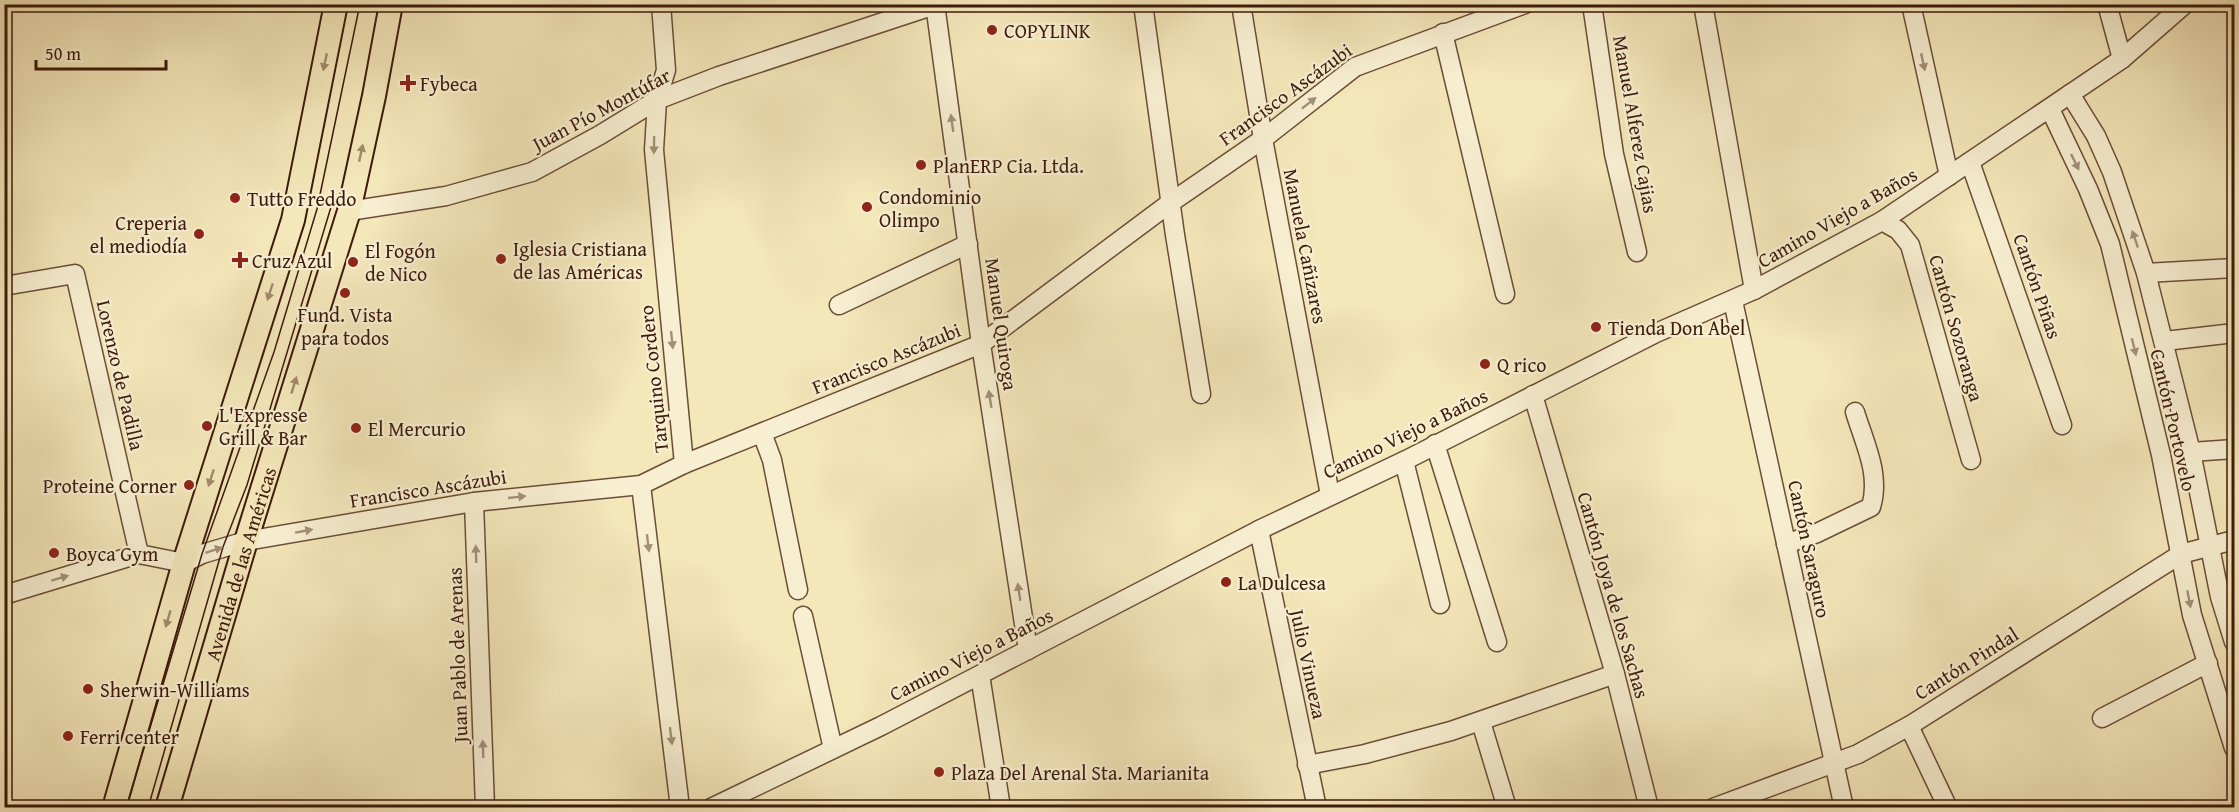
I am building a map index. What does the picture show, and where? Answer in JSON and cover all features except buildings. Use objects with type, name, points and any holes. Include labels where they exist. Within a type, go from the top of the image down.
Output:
[{"type":"main road","points":[[114,807],[184,563],[292,220],[336,4]]},
{"type":"main road","name":"Avenida de las Américas","points":[[167,807],[246,541],[349,211],[391,4]]},
{"type":"street","name":"Tarquino Cordero","points":[[661,4],[666,70],[657,100],[654,150],[684,464]]},
{"type":"street","points":[[1143,4],[1170,202],[1201,394]]},
{"type":"street","name":"Manuela Cañizares","points":[[1241,4],[1263,139],[1330,495]]},
{"type":"street","name":"Francisco Ascázubi","points":[[184,563],[202,554],[246,541],[474,502],[641,485],[684,464],[981,344],[1170,202],[1263,139],[1355,67],[1525,4]]},
{"type":"street","name":"Manuel Alferez Cajias","points":[[1592,4],[1614,154],[1637,252]]},
{"type":"street","points":[[1703,4],[1754,290]]},
{"type":"street","points":[[1911,4],[1949,176]]},
{"type":"street","points":[[2107,4],[2122,59]]},
{"type":"street","name":"Camino Viejo a Baños","points":[[711,807],[833,749],[1259,530],[1404,461],[1656,333],[1733,301],[1882,221],[2122,59],[2186,4]]},
{"type":"street","name":"Juan Pío Montúfar","points":[[349,211],[446,196],[532,172],[600,135],[657,100],[719,76],[937,5]]},
{"type":"street","name":"Manuel Quiroga","points":[[937,5],[981,344],[1028,650]]},
{"type":"street","points":[[1443,33],[1505,294]]},
{"type":"street","name":"Cantón Portovelo","points":[[2070,94],[2096,136],[2112,172],[2146,273],[2165,342],[2211,546],[2227,596],[2235,642]]},
{"type":"street","name":"Cantón Portovelo","points":[[2050,109],[2088,189],[2110,244],[2161,455],[2192,615],[2235,748]]},
{"type":"street","name":"Cantón Piñas","points":[[1970,162],[2062,425]]},
{"type":"street","name":"Cantón Sozoranga","points":[[1882,221],[1898,230],[1910,245],[1971,460]]},
{"type":"street","points":[[838,305],[968,244]]},
{"type":"street","points":[[2146,273],[2235,268]]},
{"type":"street","name":"Lorenzo de Padilla","points":[[4,286],[75,274],[139,554]]},
{"type":"street","name":"Cantón Saraguro","points":[[1733,301],[1844,807]]},
{"type":"street","points":[[2165,342],[2235,333]]},
{"type":"street","name":"Cantón Joya de los Sachas","points":[[1533,395],[1615,674],[1649,807]]},
{"type":"street","points":[[1786,544],[1817,533],[1871,507],[1875,494],[1874,474],[1855,411]]},
{"type":"street","points":[[762,432],[772,460],[798,590]]},
{"type":"street","points":[[1435,444],[1497,642]]},
{"type":"street","points":[[2191,452],[2235,449]]},
{"type":"street","points":[[1404,461],[1440,604]]},
{"type":"street","points":[[641,485],[680,807]]},
{"type":"street","name":"Juan Pablo de Arenas","points":[[474,502],[485,807]]},
{"type":"street","name":"Julio Vinueza","points":[[1259,530],[1317,807]]},
{"type":"street","name":"Cantón Pindal","points":[[1713,807],[1858,754],[1909,726],[2181,554],[2235,540]]},
{"type":"street","points":[[4,595],[139,554],[184,563]]},
{"type":"street","points":[[803,616],[833,749]]},
{"type":"street","points":[[2102,718],[2208,663]]},
{"type":"street","points":[[1307,765],[1401,745],[1481,722],[1615,674]]},
{"type":"street","points":[[980,675],[1001,807]]},
{"type":"street","points":[[1481,722],[1507,807]]},
{"type":"street","points":[[1909,726],[1948,807]]},
{"type":"tram line","points":[[126,808],[202,554],[274,352],[317,209],[360,4]]},
{"type":"tram line","points":[[148,808],[223,547],[247,485],[331,207]]},
{"type":"place","name":"COPYLINK","points":[[992,30]]},
{"type":"place","name":"Fybeca","points":[[408,83]]},
{"type":"place","name":"PlanERP Cia. Ltda.","points":[[921,165]]},
{"type":"place","name":"Tutto Freddo","points":[[235,198]]},
{"type":"place","name":"Condominio Olimpo","points":[[867,207]]},
{"type":"place","name":"Creperia el mediodía","points":[[199,234]]},
{"type":"place","name":"Iglesia Cristiana de las Américas","points":[[501,259]]},
{"type":"place","name":"Cruz Azul","points":[[240,260]]},
{"type":"place","name":"El Fogón de Nico","points":[[353,262]]},
{"type":"place","name":"Fund. Vista para todos","points":[[345,293]]},
{"type":"place","name":"Tienda Don Abel","points":[[1596,327]]},
{"type":"place","name":"Q rico","points":[[1485,364]]},
{"type":"place","name":"L'Expresse Grill & Bar","points":[[207,426]]},
{"type":"place","name":"El Mercurio","points":[[356,428]]},
{"type":"place","name":"Proteine Corner","points":[[189,485]]},
{"type":"place","name":"Boyca Gym","points":[[54,553]]},
{"type":"place","name":"La Dulcesa","points":[[1226,582]]},
{"type":"place","name":"Sherwin-Williams","points":[[88,689]]},
{"type":"place","name":"Ferri center","points":[[68,736]]},
{"type":"place","name":"Plaza Del Arenal Sta. Marianita","points":[[939,772]]}]
